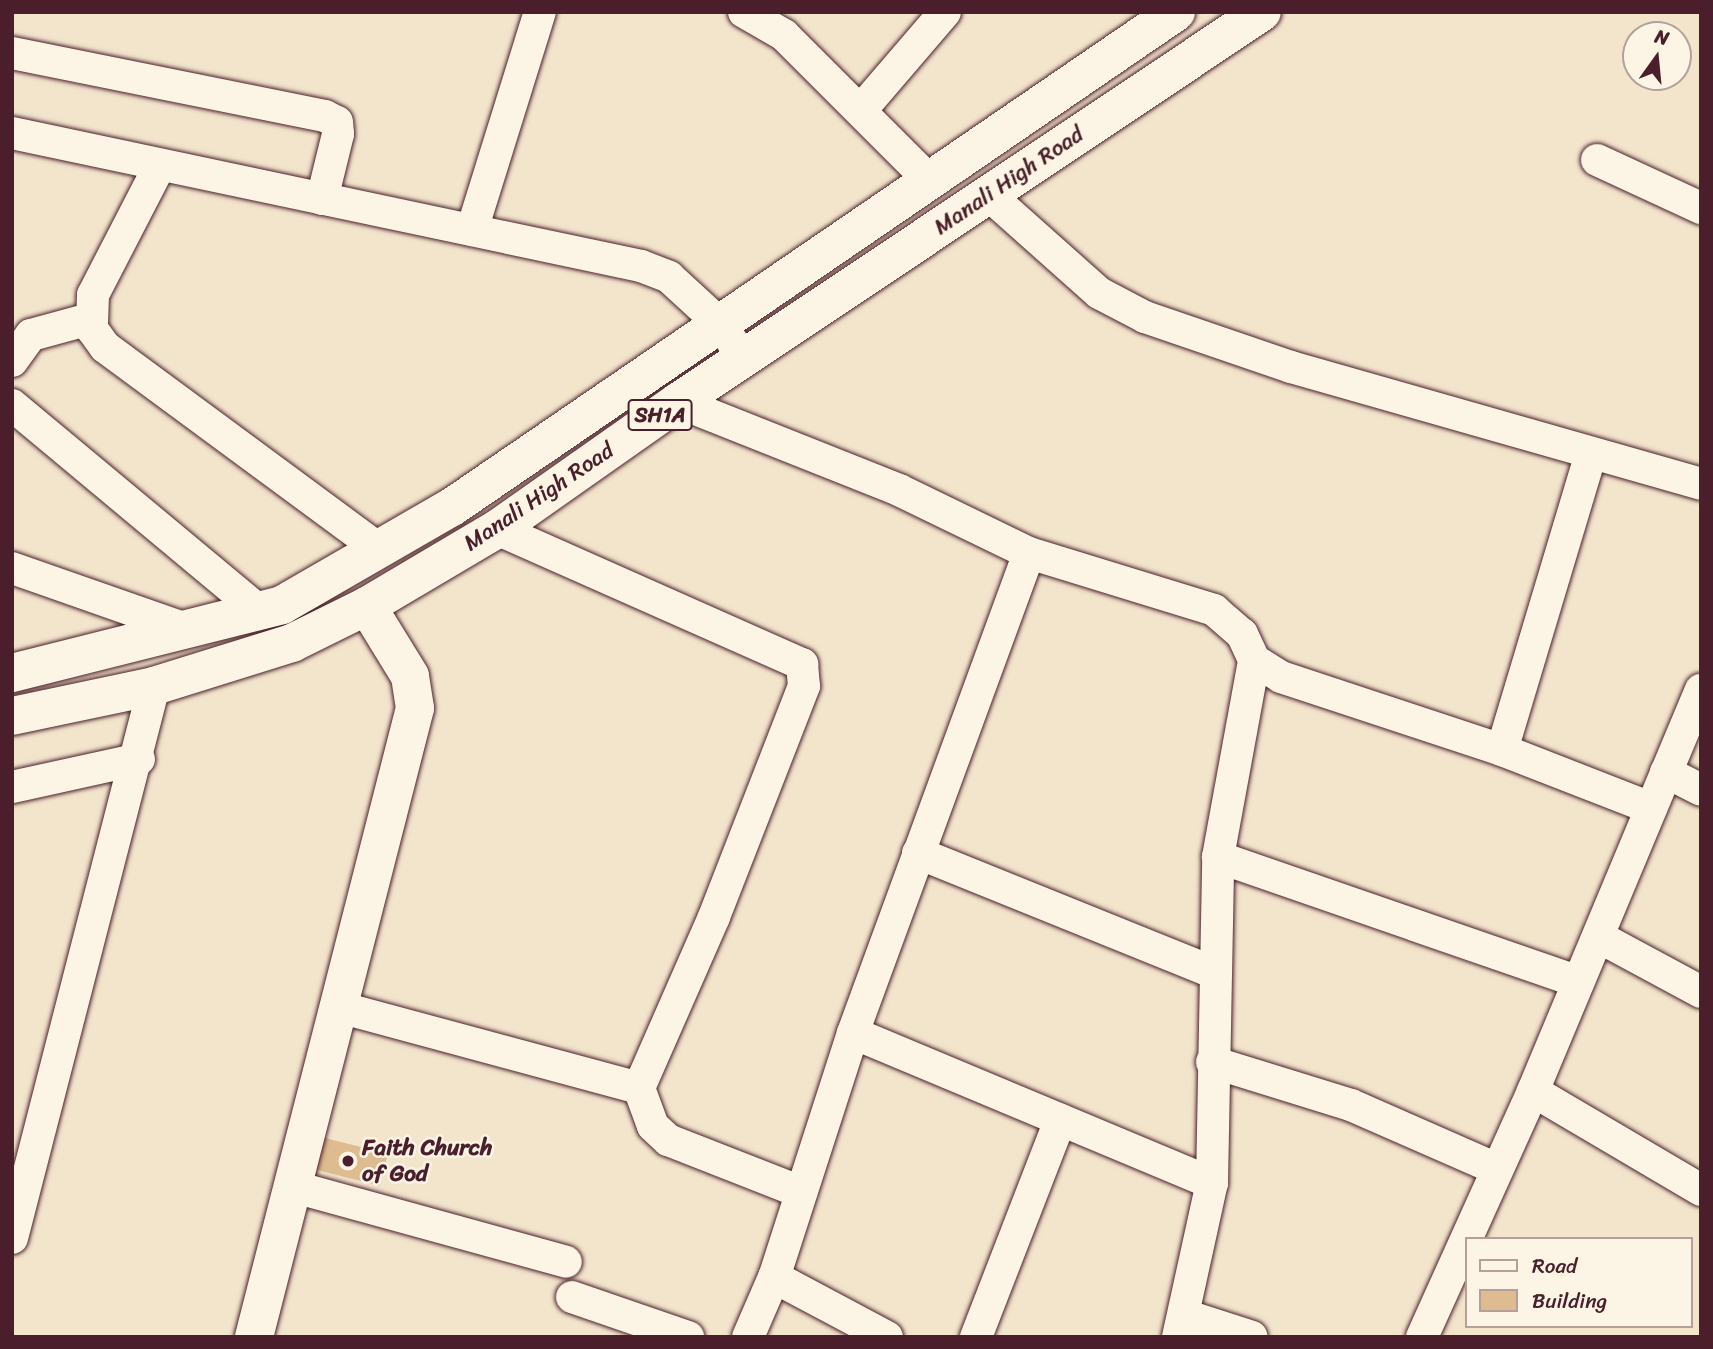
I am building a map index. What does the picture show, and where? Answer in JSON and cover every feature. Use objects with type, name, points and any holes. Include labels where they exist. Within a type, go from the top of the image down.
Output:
[{"type":"main road","name":"Manali High Road","points":[[12,673],[282,605],[452,507],[928,179],[1176,12]]},
{"type":"main road","name":"Manali High Road","points":[[12,716],[154,686],[292,643],[367,606],[497,529],[678,402],[1262,12]]},
{"type":"main road","points":[[254,1337],[415,708],[410,676],[367,606]]},
{"type":"street","points":[[472,230],[540,12]]},
{"type":"street","points":[[744,12],[792,23],[862,110],[928,179]]},
{"type":"street","points":[[862,110],[944,12]]},
{"type":"street","points":[[12,54],[325,116],[337,122],[338,134],[322,200]]},
{"type":"street","points":[[12,133],[641,266],[669,277],[719,323],[744,358]]},
{"type":"street","points":[[1597,160],[1701,208]]},
{"type":"street","points":[[160,165],[93,295],[90,319],[105,347],[379,549]]},
{"type":"street","points":[[989,195],[1098,293],[1145,317],[1292,367],[1590,456],[1701,484]]},
{"type":"street","points":[[12,361],[31,335],[90,319]]},
{"type":"street","points":[[678,402],[899,490],[1029,553],[1214,610],[1242,634],[1254,660],[1281,677],[1502,751],[1651,808]]},
{"type":"street","points":[[12,405],[258,611]]},
{"type":"street","points":[[1502,751],[1590,456]]},
{"type":"street","points":[[497,529],[794,657],[806,673],[714,917],[639,1088],[653,1125],[668,1140],[801,1192]]},
{"type":"street","points":[[748,1337],[774,1277],[853,1033],[1029,553]]},
{"type":"street","points":[[12,568],[186,629]]},
{"type":"street","points":[[1252,1337],[1181,1326],[1212,1183],[1213,972],[1218,857],[1254,660]]},
{"type":"street","points":[[12,1238],[139,759],[154,686]]},
{"type":"street","points":[[1467,1237],[1599,937],[1701,690]]},
{"type":"street","points":[[12,787],[139,759]]},
{"type":"street","points":[[1666,772],[1701,790]]},
{"type":"street","points":[[918,853],[1213,972]]},
{"type":"street","points":[[1218,857],[1578,982]]},
{"type":"street","points":[[1599,937],[1701,992]]},
{"type":"street","points":[[339,1007],[639,1088]]},
{"type":"street","points":[[853,1033],[1212,1183]]},
{"type":"street","points":[[1212,1062],[1351,1105],[1497,1169]]},
{"type":"street","points":[[1533,1091],[1701,1190]]},
{"type":"street","points":[[976,1337],[1060,1120]]},
{"type":"street","points":[[291,1186],[566,1262]]},
{"type":"street","points":[[1422,1337],[1464,1243]]},
{"type":"street","points":[[774,1277],[887,1337]]},
{"type":"street","points":[[572,1297],[688,1337]]},
{"type":"building","name":"Faith Church of God","points":[[317,1136],[388,1154],[380,1186],[309,1168]]},
{"type":"place","name":"Faith Church of God","points":[[348,1161]]}]
